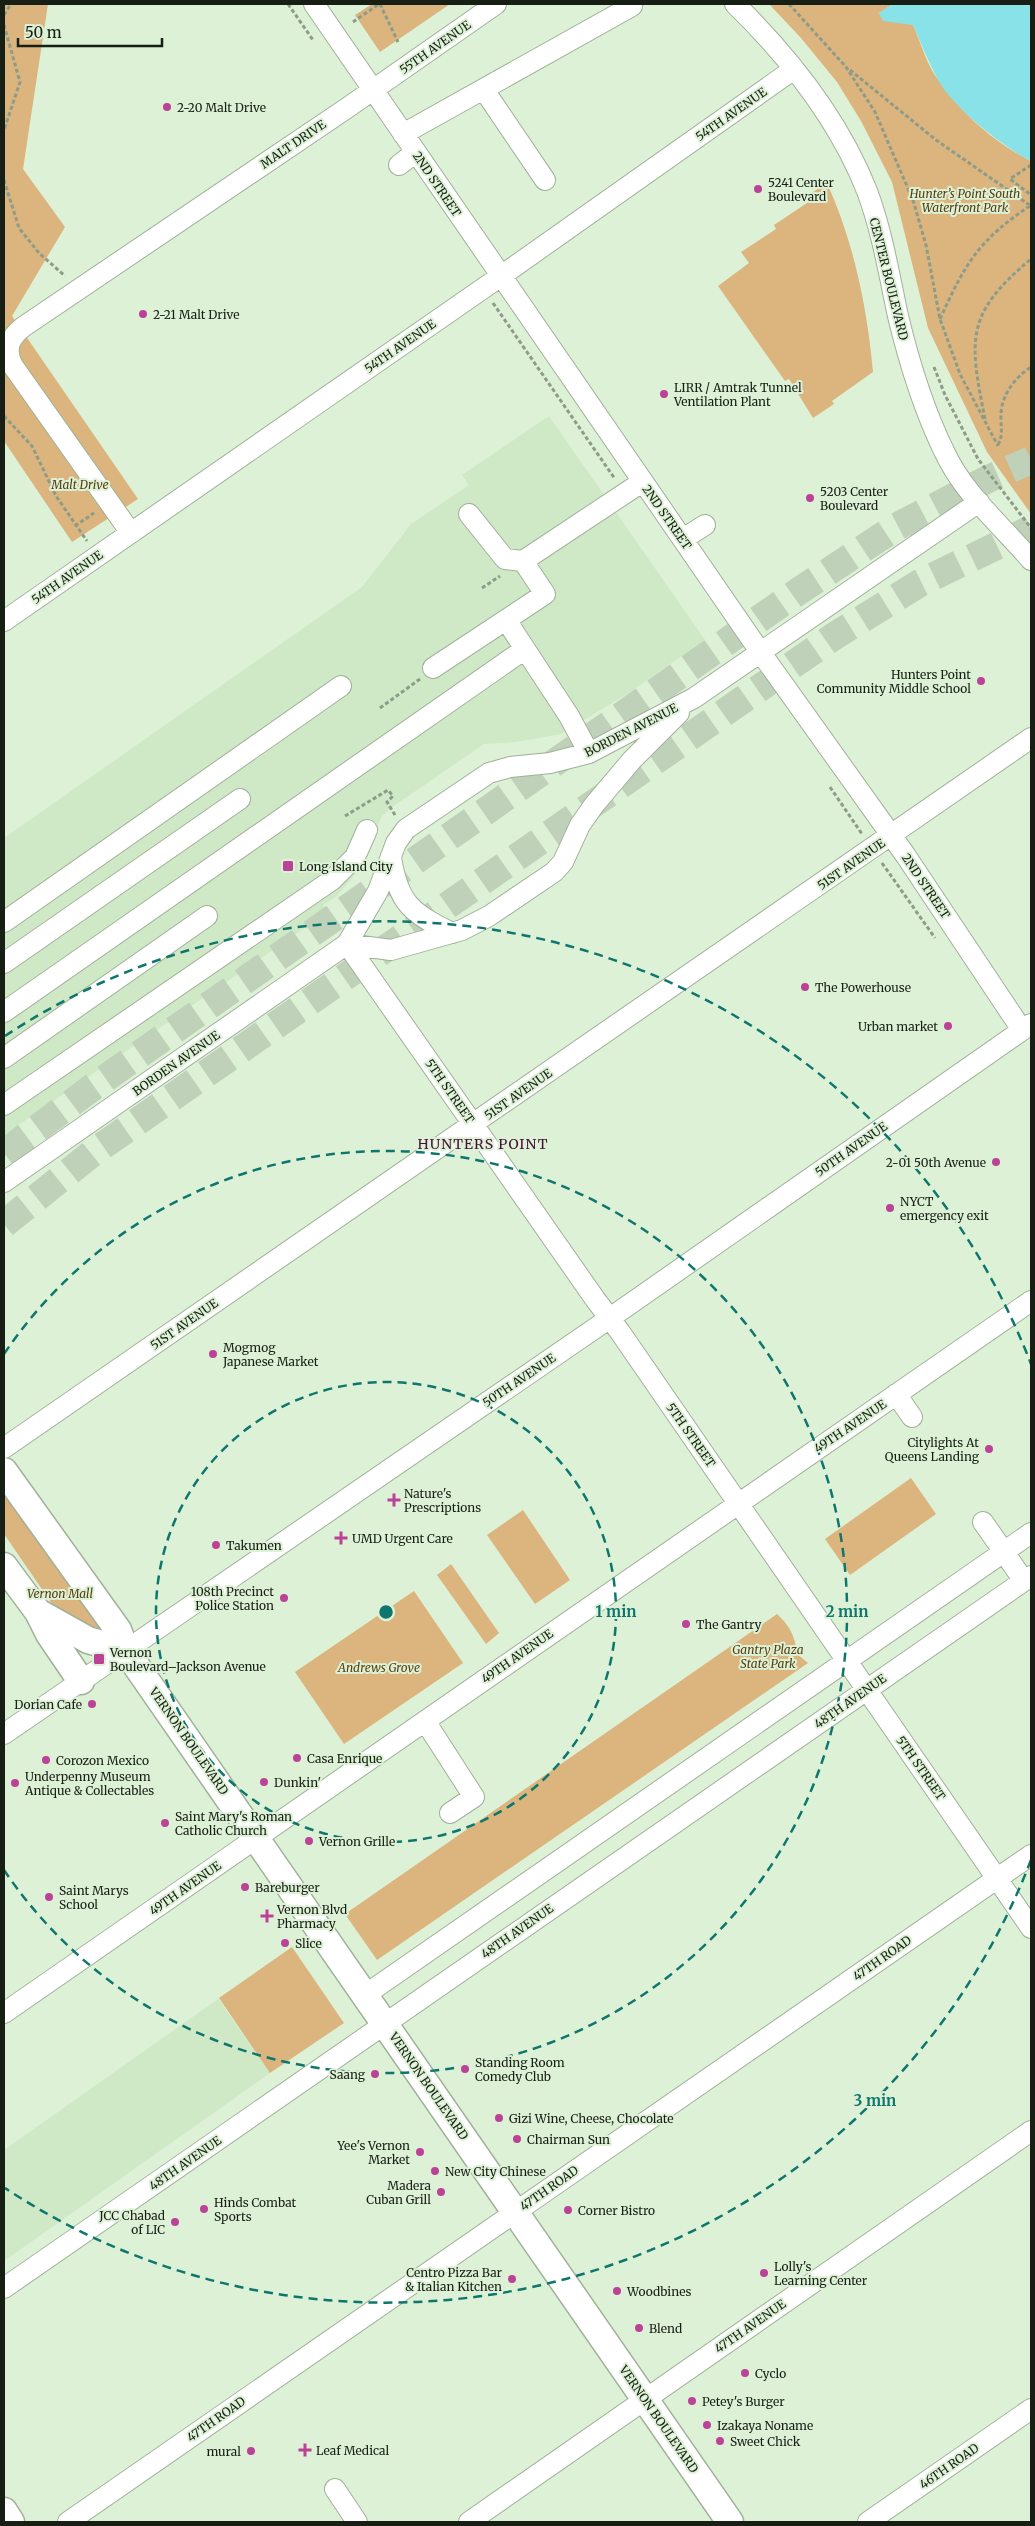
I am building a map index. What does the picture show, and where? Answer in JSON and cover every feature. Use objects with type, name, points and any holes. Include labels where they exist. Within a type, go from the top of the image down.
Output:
[{"type":"main road","name":"VERNON BOULEVARD","points":[[4,1471],[118,1630],[126,1651],[730,2522]]},
{"type":"main road","points":[[4,1566],[38,1612],[49,1634],[81,1681]]},
{"type":"main road","points":[[38,1612],[88,1640],[126,1651]]},
{"type":"main road","points":[[4,2511],[11,2522]]},
{"type":"street","name":"2ND STREET","points":[[314,4],[761,653],[1027,1027]]},
{"type":"street","name":"55TH AVENUE","points":[[373,89],[496,4]]},
{"type":"street","name":"CENTER BOULEVARD","points":[[735,4],[794,69],[839,134],[867,192],[882,241],[911,366],[919,392],[944,452],[957,474],[979,502],[1031,560]]},
{"type":"street","points":[[403,134],[632,6]]},
{"type":"street","name":"54TH AVENUE","points":[[4,621],[501,276],[794,69]]},
{"type":"street","name":"MALT DRIVE","points":[[131,533],[13,366],[8,356],[12,337],[22,327],[373,89]]},
{"type":"street","points":[[484,90],[545,180]]},
{"type":"street","points":[[399,165],[416,152]]},
{"type":"street","points":[[469,514],[505,558],[524,560],[642,482]]},
{"type":"street","name":"BORDEN AVENUE","points":[[4,1182],[348,944],[378,891],[391,855],[400,836],[406,829],[489,773],[510,767],[565,760],[589,752],[694,698],[979,502]]},
{"type":"street","points":[[682,539],[705,525]]},
{"type":"street","points":[[432,668],[545,594],[524,560]]},
{"type":"street","points":[[506,620],[569,716],[589,752]]},
{"type":"street","points":[[4,1012],[525,649]]},
{"type":"street","points":[[4,922],[341,686]]},
{"type":"street","name":"BORDEN AVENUE","points":[[348,944],[391,950],[452,934],[472,926],[489,916],[559,868],[590,810],[632,760],[694,698]]},
{"type":"street","name":"51ST AVENUE","points":[[4,1448],[892,836],[1031,738]]},
{"type":"street","points":[[4,963],[240,799]]},
{"type":"street","points":[[4,1105],[337,876],[355,857],[367,830]]},
{"type":"street","points":[[391,855],[396,885],[404,902],[424,919],[452,934]]},
{"type":"street","points":[[4,1058],[207,916]]},
{"type":"street","name":"5TH STREET","points":[[348,944],[610,1318],[1031,1928]]},
{"type":"street","name":"50TH AVENUE","points":[[4,1734],[610,1318],[1027,1027]]},
{"type":"street","name":"49TH AVENUE","points":[[4,2013],[1031,1301]]},
{"type":"street","points":[[896,1394],[912,1417]]},
{"type":"street","points":[[983,1522],[1004,1552],[1028,1578]]},
{"type":"street","points":[[365,1995],[1031,1533]]},
{"type":"street","name":"48TH AVENUE","points":[[4,2288],[1028,1578]]},
{"type":"street","points":[[425,1721],[474,1797],[450,1813]]},
{"type":"street","name":"47TH ROAD","points":[[68,2522],[1031,1855]]},
{"type":"street","name":"47TH AVENUE","points":[[468,2522],[1031,2131]]},
{"type":"street","name":"46TH ROAD","points":[[868,2522],[1031,2409]]},
{"type":"street","points":[[335,2489],[357,2522]]},
{"type":"path","points":[[4,14],[11,4]]},
{"type":"path","points":[[352,22],[380,4],[398,42]]},
{"type":"path","points":[[789,4],[846,68],[875,112],[913,200],[926,245],[940,319],[960,374],[998,446],[1003,432],[1001,421],[1004,399],[1016,379],[1031,367]]},
{"type":"path","points":[[4,25],[20,82],[4,130]]},
{"type":"path","points":[[846,68],[936,140],[1031,205],[987,238],[972,258],[940,319]]},
{"type":"path","points":[[1031,165],[1010,179],[1031,195]]},
{"type":"path","points":[[4,180],[19,228],[39,253],[66,277]]},
{"type":"path","points":[[985,422],[974,356],[977,328],[985,304],[1002,281],[1031,259]]},
{"type":"path","points":[[4,416],[32,446],[56,496],[87,542]]},
{"type":"path","points":[[32,446],[37,443]]},
{"type":"path","points":[[978,459],[1031,528]]},
{"type":"path","points":[[75,526],[94,513]]},
{"type":"path","points":[[482,588],[503,574]]},
{"type":"path","points":[[380,708],[432,668]]},
{"type":"path","points":[[345,816],[388,790],[393,796],[387,802],[406,829]]},
{"type":"shaded area","points":[[549,416],[705,640],[627,694],[561,734],[516,742],[484,744],[391,808],[382,816],[356,873],[337,896],[323,905],[328,912],[4,1135],[4,838],[362,587],[411,524],[469,485],[462,475]]},
{"type":"shaded area","points":[[218,1999],[270,2073],[4,2261],[4,2150]]},
{"type":"green space","name":"Malt Drive","points":[[4,4],[48,4],[23,169],[65,227],[12,316],[138,499],[72,542],[4,441]]},
{"type":"green space","points":[[372,4],[450,4],[380,52],[355,15]]},
{"type":"green space","name":"Hunter’s Point South Waterfront Park","points":[[769,4],[893,4],[879,13],[913,25],[931,68],[958,105],[992,137],[1031,161],[1031,514],[987,452],[928,328],[892,182],[861,121],[837,82],[801,38]]},
{"type":"green space","points":[[827,183],[845,229],[858,276],[867,323],[873,372],[832,401],[834,404],[813,418],[789,379],[785,381],[718,286],[749,263],[741,252],[776,229],[774,225],[813,199],[810,194]]},
{"type":"green space","points":[[911,1478],[936,1514],[850,1575],[825,1539]]},
{"type":"green space","name":"Vernon Mall","points":[[4,1491],[101,1630],[94,1635],[61,1617],[4,1534]]},
{"type":"green space","points":[[523,1510],[570,1580],[535,1604],[487,1535]]},
{"type":"green space","points":[[451,1564],[499,1633],[486,1644],[437,1575]]},
{"type":"green space","name":"Andrews Grove","points":[[414,1591],[463,1663],[344,1744],[295,1672]]},
{"type":"green space","name":"Gantry Plaza State Park","points":[[777,1614],[791,1632],[797,1654],[808,1663],[377,1960],[345,1914]]},
{"type":"green space","points":[[292,1947],[344,2023],[270,2073],[219,1998]]},
{"type":"water","points":[[893,4],[1031,4],[1031,161],[1019,155],[993,136],[954,101],[937,78],[913,25],[883,21],[879,13]]},
{"type":"tunnel","points":[[4,1153],[93,1087],[799,591],[896,527],[988,479],[1031,460]]},
{"type":"tunnel","points":[[4,1224],[95,1151],[833,637],[920,583],[1031,529]]},
{"type":"place","name":"2-20 Malt Drive","points":[[167,107]]},
{"type":"place","name":"5241 Center Boulevard","points":[[758,189]]},
{"type":"place","name":"2-21 Malt Drive","points":[[143,314]]},
{"type":"place","name":"LIRR / Amtrak Tunnel Ventilation Plant","points":[[664,394]]},
{"type":"place","name":"5203 Center Boulevard","points":[[810,498]]},
{"type":"place","name":"Hunters Point Community Middle School","points":[[981,681]]},
{"type":"place","name":"Long Island City","points":[[288,866]]},
{"type":"place","name":"The Powerhouse","points":[[805,987]]},
{"type":"place","name":"Urban market","points":[[948,1026]]},
{"type":"place","name":"2-01 50th Avenue","points":[[996,1162]]},
{"type":"place","name":"NYCT emergency exit","points":[[890,1208]]},
{"type":"place","name":"Mogmog Japanese Market","points":[[213,1354]]},
{"type":"place","name":"Citylights At Queens Landing","points":[[989,1449]]},
{"type":"place","name":"Nature's Prescriptions","points":[[394,1500]]},
{"type":"place","name":"UMD Urgent Care","points":[[341,1538]]},
{"type":"place","name":"Takumen","points":[[216,1545]]},
{"type":"place","name":"108th Precinct Police Station","points":[[284,1598]]},
{"type":"place","name":"The Gantry","points":[[686,1624]]},
{"type":"place","name":"Vernon Boulevard–Jackson Avenue","points":[[99,1659]]},
{"type":"place","name":"Dorian Cafe","points":[[92,1704]]},
{"type":"place","name":"Casa Enrique","points":[[297,1758]]},
{"type":"place","name":"Corozon Mexico","points":[[46,1760]]},
{"type":"place","name":"Dunkin'","points":[[264,1782]]},
{"type":"place","name":"Underpenny Museum Antique & Collectables","points":[[15,1783]]},
{"type":"place","name":"Saint Mary's Roman Catholic Church","points":[[165,1823]]},
{"type":"place","name":"Vernon Grille","points":[[309,1841]]},
{"type":"place","name":"Bareburger","points":[[245,1887]]},
{"type":"place","name":"Saint Marys School","points":[[49,1897]]},
{"type":"place","name":"Vernon Blvd Pharmacy","points":[[267,1916]]},
{"type":"place","name":"Slice","points":[[285,1943]]},
{"type":"place","name":"Standing Room Comedy Club","points":[[465,2069]]},
{"type":"place","name":"Saang","points":[[375,2074]]},
{"type":"place","name":"Gizi Wine, Cheese, Chocolate","points":[[499,2118]]},
{"type":"place","name":"Chairman Sun","points":[[517,2139]]},
{"type":"place","name":"Yee's Vernon Market","points":[[420,2152]]},
{"type":"place","name":"New City Chinese","points":[[435,2171]]},
{"type":"place","name":"Madera Cuban Grill","points":[[441,2192]]},
{"type":"place","name":"Hinds Combat Sports","points":[[204,2209]]},
{"type":"place","name":"Corner Bistro","points":[[568,2210]]},
{"type":"place","name":"JCC Chabad of LIC","points":[[175,2222]]},
{"type":"place","name":"Lolly's Learning Center","points":[[764,2273]]},
{"type":"place","name":"Centro Pizza Bar & Italian Kitchen","points":[[512,2279]]},
{"type":"place","name":"Woodbines","points":[[617,2291]]},
{"type":"place","name":"Blend","points":[[639,2328]]},
{"type":"place","name":"Cyclo","points":[[745,2373]]},
{"type":"place","name":"Petey's Burger","points":[[692,2401]]},
{"type":"place","name":"Izakaya Noname","points":[[707,2425]]},
{"type":"place","name":"Sweet Chick","points":[[720,2441]]},
{"type":"place","name":"Leaf Medical","points":[[305,2450]]},
{"type":"place","name":"mural","points":[[251,2451]]},
{"type":"district","name":"HUNTERS POINT","points":[[483,1144]]}]
